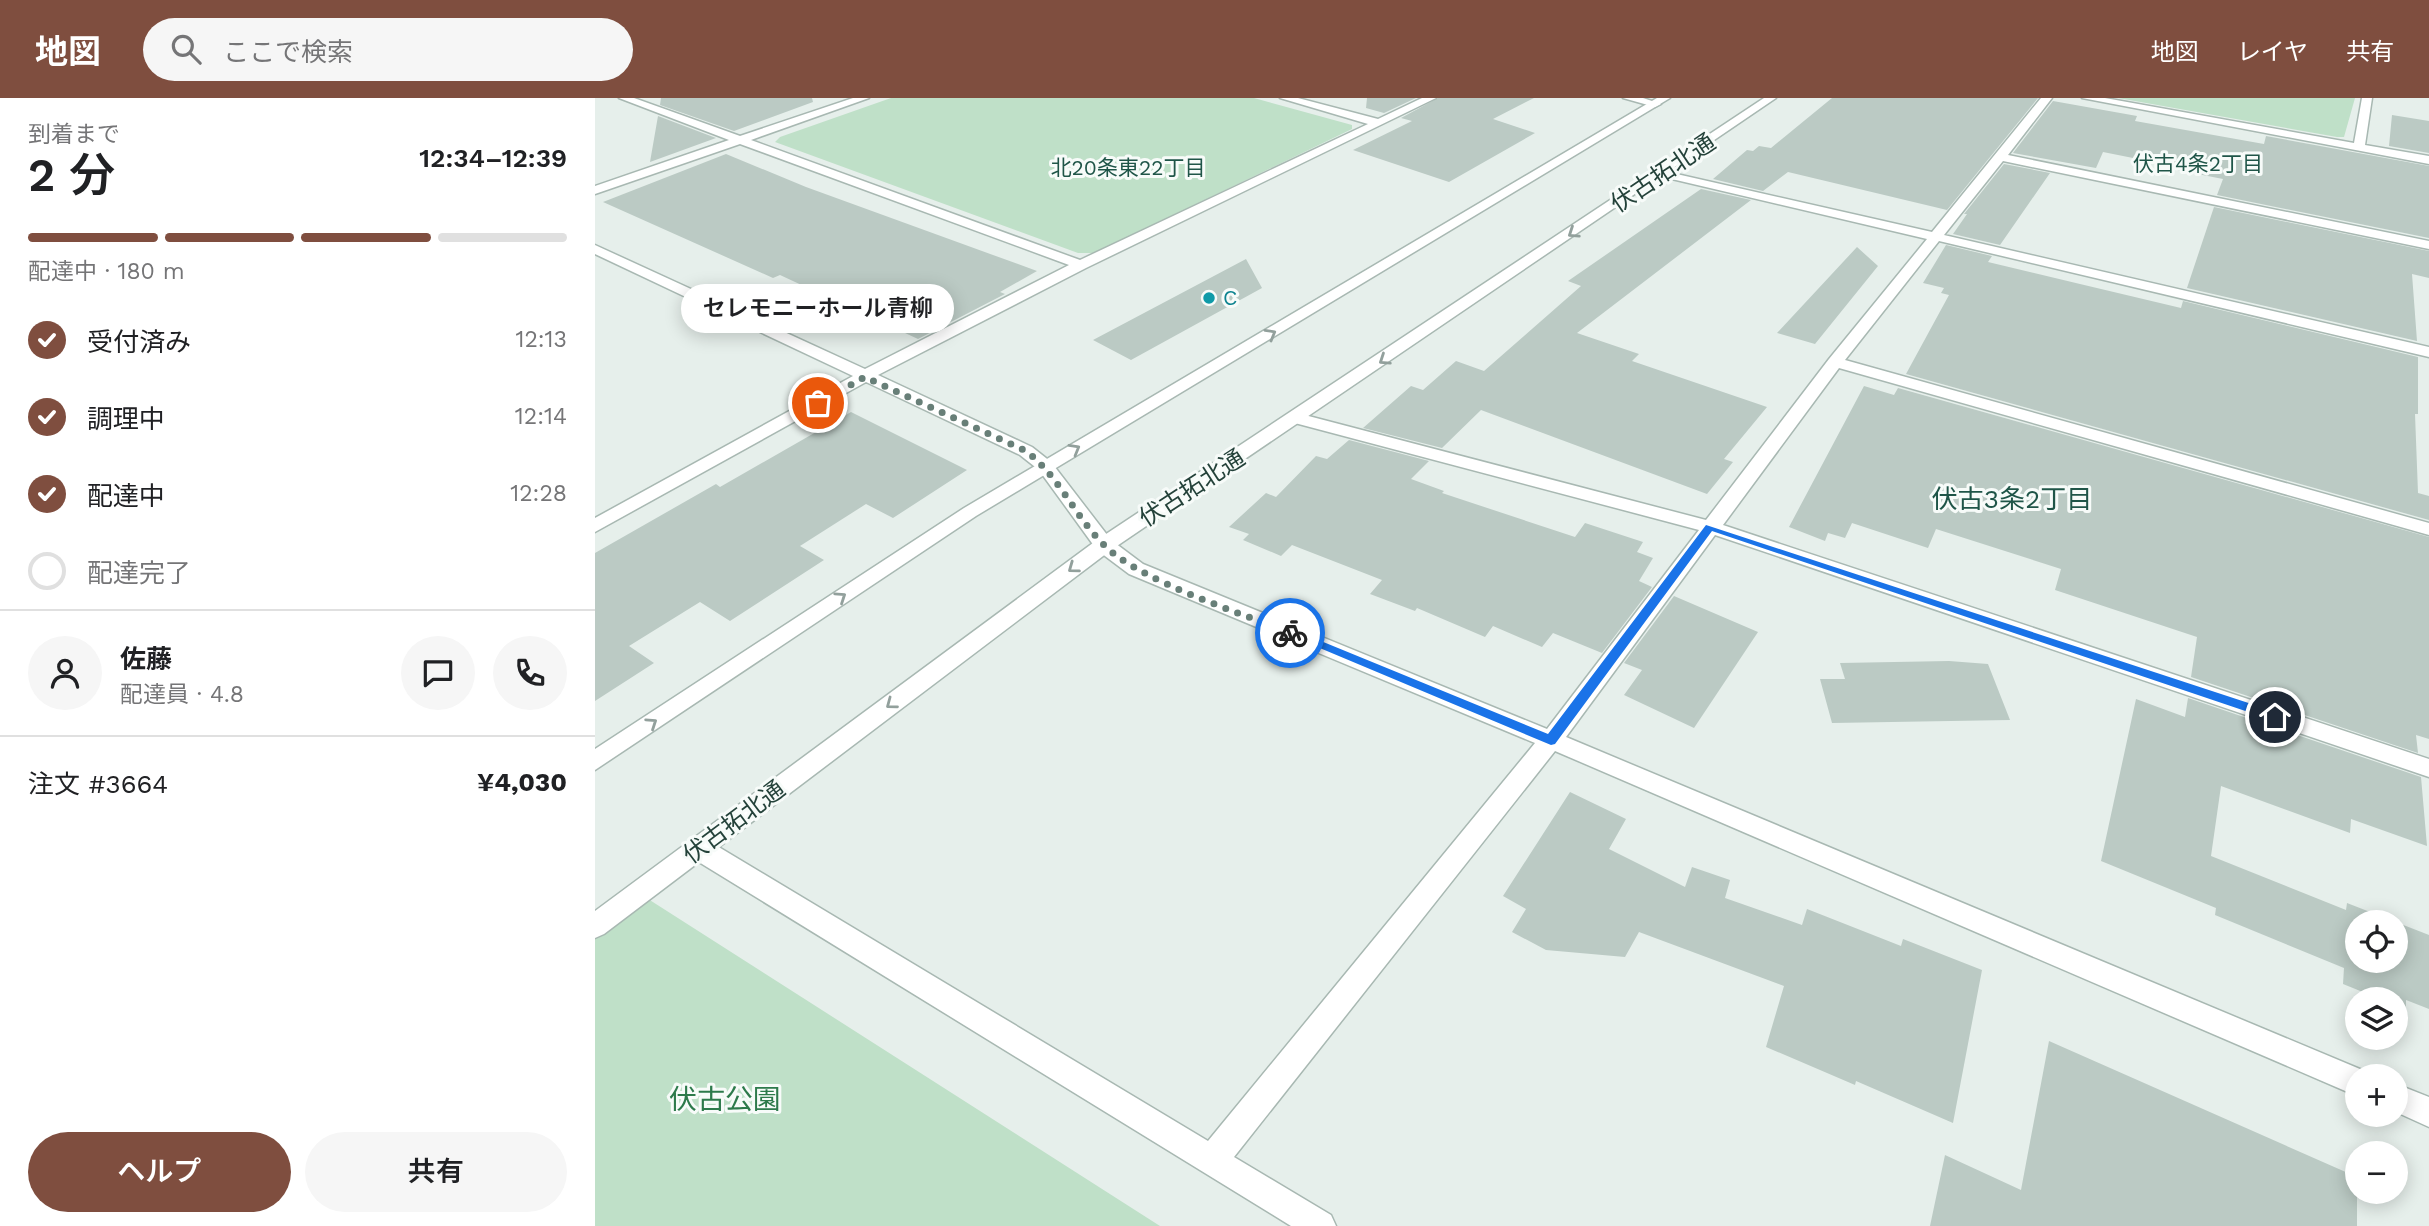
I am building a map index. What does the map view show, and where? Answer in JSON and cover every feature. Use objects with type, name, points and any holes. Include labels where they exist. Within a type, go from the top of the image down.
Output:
[{"type":"street","points":[[624,98],[1081,265]]},
{"type":"street","points":[[595,190],[865,98]]},
{"type":"street","points":[[1285,98],[1379,123]]},
{"type":"street","points":[[599,519],[1081,265],[1431,98]]},
{"type":"street","points":[[1628,98],[1660,101]]},
{"type":"street","name":"伏古拓北通","points":[[595,926],[1104,545],[1663,173],[1771,98]]},
{"type":"street","points":[[1213,1159],[1551,740],[1835,362],[2047,98]]},
{"type":"street","points":[[2087,98],[2429,160]]},
{"type":"street","points":[[2359,147],[2367,98]]},
{"type":"street","points":[[595,761],[970,512],[1329,301],[1660,101]]},
{"type":"street","points":[[2000,157],[2429,245]]},
{"type":"street","points":[[1663,173],[2429,352]]},
{"type":"street","points":[[595,249],[1026,451],[1045,466],[1104,545],[1136,569],[1551,740],[2345,1077]]},
{"type":"street","points":[[1835,362],[2429,529]]},
{"type":"street","points":[[1297,418],[1710,527],[2429,768]]},
{"type":"street","points":[[698,848],[1320,1226]]},
{"type":"street","points":[[2408,1103],[2429,1112]]},
{"type":"green space","points":[[891,98],[1254,98],[1352,125],[1352,129],[1095,253],[1078,253],[775,142],[780,137]]},
{"type":"green space","points":[[2118,98],[2355,98],[2344,137],[2337,137]]},
{"type":"green space","name":"伏古公園","points":[[645,897],[1160,1226],[595,1226],[595,939]]},
{"type":"building","points":[[661,98],[812,98],[813,102],[734,131],[660,105]]},
{"type":"building","points":[[1367,98],[1416,98],[1384,113],[1366,108]]},
{"type":"building","points":[[1438,98],[1534,98],[1493,119],[1535,133],[1449,182],[1353,150],[1412,121],[1401,118]]},
{"type":"building","points":[[1832,98],[2038,98],[1947,210],[1788,172],[1763,191],[1713,179],[1747,150],[1753,151],[1759,146],[1771,148]]},
{"type":"building","points":[[2053,101],[2137,116],[2135,121],[2264,144],[2266,136],[2429,166],[2429,238],[2217,195],[2223,179],[2167,168],[2168,165],[2103,152],[2096,168],[2013,153]]},
{"type":"building","points":[[2392,115],[2429,121],[2429,153],[2389,146]]},
{"type":"building","points":[[658,116],[716,138],[650,162]]},
{"type":"building","points":[[726,154],[806,187],[1037,271],[1000,292],[1005,294],[918,339],[780,275],[773,278],[603,202]]},
{"type":"building","points":[[2004,164],[2050,173],[2000,245],[1953,234],[1967,214],[1964,214]]},
{"type":"building","points":[[1701,189],[1751,200],[1577,333],[1639,354],[1632,361],[1767,407],[1724,459],[1733,462],[1707,494],[1481,410],[1442,448],[1363,428],[1411,386],[1423,390],[1456,361],[1484,371],[1581,286],[1568,281]]},
{"type":"building","points":[[2214,207],[2429,251],[2429,278],[2412,274],[2417,341],[2187,288]]},
{"type":"building","points":[[1946,245],[1992,256],[1988,262],[2181,308],[2183,301],[2418,357],[2418,414],[2415,414],[2418,493],[2429,496],[2429,520],[1906,374],[1949,295],[1941,293],[1944,288],[1923,283]]},
{"type":"building","points":[[1857,247],[1878,266],[1815,344],[1777,333]]},
{"type":"building","name":"C","points":[[1246,259],[1262,288],[1131,360],[1093,340]]},
{"type":"building","points":[[1864,386],[1894,395],[1898,388],[2429,537],[2429,739],[2416,735],[2418,753],[2191,677],[2197,637],[2055,590],[2061,569],[1936,529],[1928,548],[1852,523],[1845,538],[1828,533],[1825,541],[1789,527]]},
{"type":"building","points":[[851,412],[967,470],[893,518],[866,504],[800,546],[824,560],[730,621],[700,602],[629,646],[654,663],[595,701],[595,553],[716,484],[720,487]]},
{"type":"building","points":[[1349,440],[1429,461],[1411,479],[1444,491],[1442,493],[1575,537],[1585,523],[1643,542],[1637,552],[1653,558],[1639,581],[1652,587],[1602,653],[1553,633],[1542,647],[1493,626],[1485,637],[1417,608],[1415,611],[1370,594],[1382,580],[1292,545],[1281,556],[1243,540],[1249,534],[1229,527],[1266,493],[1276,497],[1316,456],[1327,459]]},
{"type":"building","points":[[1674,596],[1758,632],[1694,728],[1624,695],[1642,670],[1624,663]]},
{"type":"building","points":[[1949,661],[1988,664],[2010,720],[1832,723],[1820,679],[1845,679],[1840,663]]},
{"type":"building","points":[[2188,698],[2421,777],[2427,846],[2351,819],[2350,833],[2221,786],[2211,856],[2346,910],[2345,973],[2408,973],[2408,927],[2429,935],[2429,1009],[2408,1001],[2408,987],[2350,987],[2343,984],[2344,968],[2215,915],[2216,908],[2101,861],[2136,699],[2185,717]]},
{"type":"building","points":[[1570,792],[1626,819],[1609,849],[1685,887],[1692,867],[1730,880],[1725,898],[1802,925],[1807,909],[1901,946],[1903,939],[1982,970],[1953,1123],[1856,1081],[1855,1085],[1766,1047],[1784,986],[1639,932],[1625,957],[1546,950],[1512,932],[1526,909],[1503,896]]},
{"type":"building","points":[[2347,903],[2365,910],[2346,910]]},
{"type":"building","points":[[2049,1041],[2345,1172],[2345,1204],[2357,1204],[2357,1226],[1930,1226],[1945,1155],[2021,1190]]},
{"type":"way so far","points":[[818,403],[865,377],[1026,451],[1045,466],[1104,545],[1136,569],[1290,633]]},
{"type":"place","name":"C","points":[[1209,298]]},
{"type":"place","name":"セレモニーホール青柳","points":[[818,403]]},
{"type":"district","name":"伏古4条2丁目","points":[[2198,164]]},
{"type":"district","name":"北20条東22丁目","points":[[1128,168]]},
{"type":"district","name":"伏古3条2丁目","points":[[2012,499]]},
{"type":"route","points":[[1290,633],[1551,740],[1710,527],[2275,717]]}]
